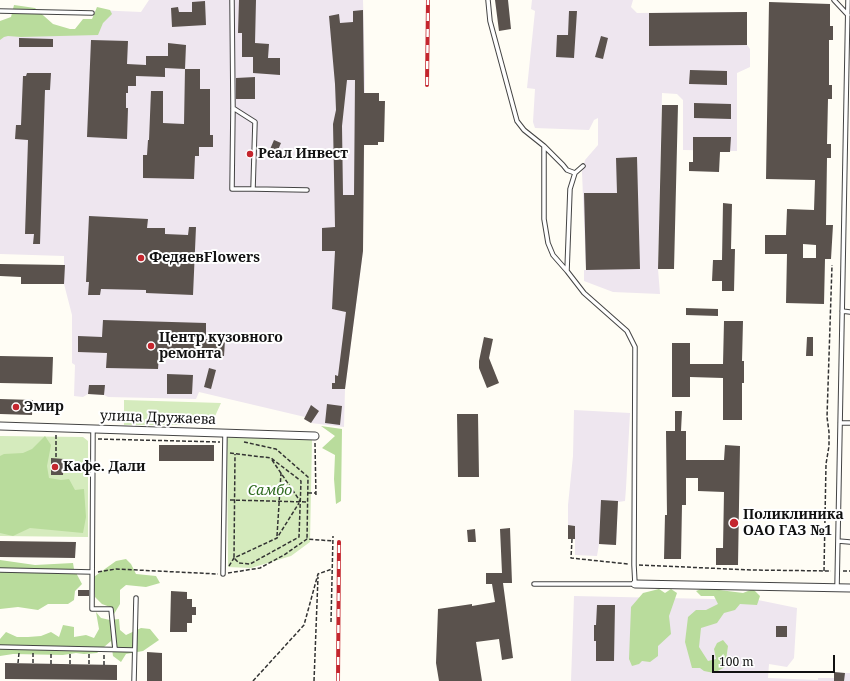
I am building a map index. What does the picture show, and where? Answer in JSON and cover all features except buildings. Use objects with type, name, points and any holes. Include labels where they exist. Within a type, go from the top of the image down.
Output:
[{"type":"street","name":"улица Дружаева","points":[[0,426],[315,436]]},
{"type":"street","points":[[635,584],[850,588]]},
{"type":"lane","points":[[232,0],[232,189],[307,190]]},
{"type":"lane","points":[[488,0],[490,22],[517,121],[524,130],[544,146],[567,170],[575,173]]},
{"type":"lane","points":[[834,0],[849,15]]},
{"type":"lane","points":[[837,588],[849,15],[848,0]]},
{"type":"lane","points":[[0,11],[92,13]]},
{"type":"lane","points":[[233,108],[255,122],[252,189]]},
{"type":"lane","points":[[534,584],[635,584],[635,347],[628,331],[584,293],[553,255],[548,243],[544,219],[544,146]]},
{"type":"lane","points":[[567,271],[570,189],[575,173],[583,166]]},
{"type":"lane","points":[[844,238],[850,238]]},
{"type":"lane","points":[[842,312],[850,312]]},
{"type":"lane","points":[[840,423],[850,423]]},
{"type":"lane","points":[[92,428],[92,609],[112,609],[115,649]]},
{"type":"lane","points":[[223,574],[225,433]]},
{"type":"lane","points":[[838,541],[850,542]]},
{"type":"lane","points":[[0,570],[92,572]]},
{"type":"lane","points":[[134,681],[136,598]]},
{"type":"lane","points":[[0,647],[134,650]]},
{"type":"path","points":[[824,571],[826,464],[829,446],[827,417],[832,265]]},
{"type":"path","points":[[56,427],[56,459]]},
{"type":"path","points":[[315,436],[316,497]]},
{"type":"path","points":[[92,439],[225,442]]},
{"type":"path","points":[[242,442],[276,449],[308,477],[307,539]]},
{"type":"path","points":[[225,451],[235,454],[271,458],[301,481],[299,537],[250,564],[239,562],[234,558]]},
{"type":"path","points":[[234,558],[235,454]]},
{"type":"path","points":[[271,458],[300,501]]},
{"type":"path","points":[[277,538],[281,473]]},
{"type":"path","points":[[308,493],[316,493]]},
{"type":"path","points":[[225,499],[308,502]]},
{"type":"path","points":[[223,574],[234,558],[277,538],[300,501]]},
{"type":"path","points":[[331,622],[333,536]]},
{"type":"path","points":[[92,572],[116,569],[223,574],[260,568],[284,555],[307,539],[333,541]]},
{"type":"path","points":[[572,539],[571,558],[634,565],[752,570],[850,571]]},
{"type":"path","points":[[318,574],[332,569]]},
{"type":"path","points":[[253,681],[304,625],[318,574]]},
{"type":"path","points":[[314,681],[318,574]]},
{"type":"path","points":[[18,663],[19,648]]},
{"type":"path","points":[[33,663],[34,648]]},
{"type":"path","points":[[51,648],[51,664]]},
{"type":"path","points":[[70,648],[70,664]]},
{"type":"path","points":[[88,664],[89,649]]},
{"type":"path","points":[[104,649],[104,665]]},
{"type":"shaded area","points":[[149,0],[363,0],[365,75],[363,251],[345,389],[344,427],[311,423],[304,419],[305,417],[199,392],[196,399],[108,397],[104,395],[88,394],[83,397],[74,396],[75,365],[72,363],[72,315],[64,284],[64,256],[0,254],[0,32],[95,32],[96,10],[141,12]]},
{"type":"shaded area","points":[[532,0],[633,0],[631,7],[637,13],[747,12],[747,45],[750,49],[750,67],[737,73],[737,151],[683,150],[683,100],[677,94],[662,93],[658,269],[660,294],[613,292],[584,281],[584,270],[586,270],[582,172],[585,160],[598,145],[598,118],[594,120],[589,130],[535,128],[533,122],[535,89],[527,88],[535,11],[531,9]]},
{"type":"shaded area","points":[[574,410],[630,413],[625,501],[618,502],[616,545],[599,544],[597,556],[575,555],[575,526],[568,525],[568,505],[573,456]]},
{"type":"shaded area","points":[[574,596],[758,600],[797,608],[794,658],[787,667],[769,664],[768,678],[818,680],[818,678],[834,678],[834,672],[850,673],[850,681],[571,681]]},
{"type":"green space","points":[[14,5],[35,8],[53,24],[70,29],[75,29],[83,19],[92,19],[97,7],[110,10],[112,14],[103,23],[98,35],[8,36],[0,40],[0,21],[11,17]]},
{"type":"green space","points":[[124,400],[221,403],[211,425],[124,425]]},
{"type":"green space","points":[[321,426],[342,429],[341,501],[336,504],[334,479],[335,455],[322,448],[335,436]]},
{"type":"green space","points":[[0,436],[83,437],[88,441],[88,537],[0,536]]},
{"type":"green space","points":[[45,436],[51,445],[47,466],[49,478],[61,480],[69,479],[75,490],[84,489],[86,517],[83,533],[30,528],[13,536],[0,533],[0,456],[4,454],[23,453],[32,449]]},
{"type":"green space","name":"Самбо","points":[[227,437],[312,440],[310,542],[291,556],[251,568],[228,567]]},
{"type":"green space","points":[[126,559],[131,564],[136,574],[156,576],[160,583],[146,587],[126,585],[120,590],[120,604],[114,614],[110,607],[102,604],[95,597],[91,579],[116,561]]},
{"type":"green space","points":[[0,560],[35,565],[73,563],[74,569],[82,584],[75,591],[74,600],[68,604],[48,604],[38,610],[18,607],[0,609]]},
{"type":"green space","points":[[704,588],[743,593],[753,589],[760,596],[757,605],[740,604],[735,610],[724,613],[717,623],[701,628],[699,647],[708,661],[716,659],[714,649],[717,643],[723,640],[728,646],[725,667],[714,673],[704,671],[700,668],[692,668],[685,642],[688,617],[696,610],[706,610],[718,604],[714,596],[701,596],[696,591]]},
{"type":"green space","points":[[659,589],[665,593],[671,589],[677,593],[669,616],[671,634],[658,646],[658,656],[650,662],[642,661],[639,664],[632,666],[629,659],[631,607],[643,593]]},
{"type":"green space","points":[[96,612],[101,618],[110,620],[119,619],[120,630],[126,635],[141,628],[150,629],[159,640],[143,651],[126,654],[121,662],[113,656],[111,641],[97,653],[76,653],[63,655],[13,654],[0,656],[0,639],[6,632],[17,637],[28,637],[41,636],[51,632],[59,637],[63,625],[74,627],[74,637],[86,635],[94,638],[99,629]]},
{"type":"railway","points":[[427,85],[428,0]]},
{"type":"railway","points":[[338,681],[339,542]]},
{"type":"place","name":"Реал Инвест","points":[[250,154]]},
{"type":"place","name":"ФедяевFlowers","points":[[141,258]]},
{"type":"place","name":"Центр кузовного ремонта","points":[[151,346]]},
{"type":"place","name":"Эмир","points":[[16,407]]},
{"type":"place","name":"Кафе. Дали","points":[[55,467]]},
{"type":"place","name":"Поликлиника ОАО ГАЗ №1","points":[[734,523]]}]
